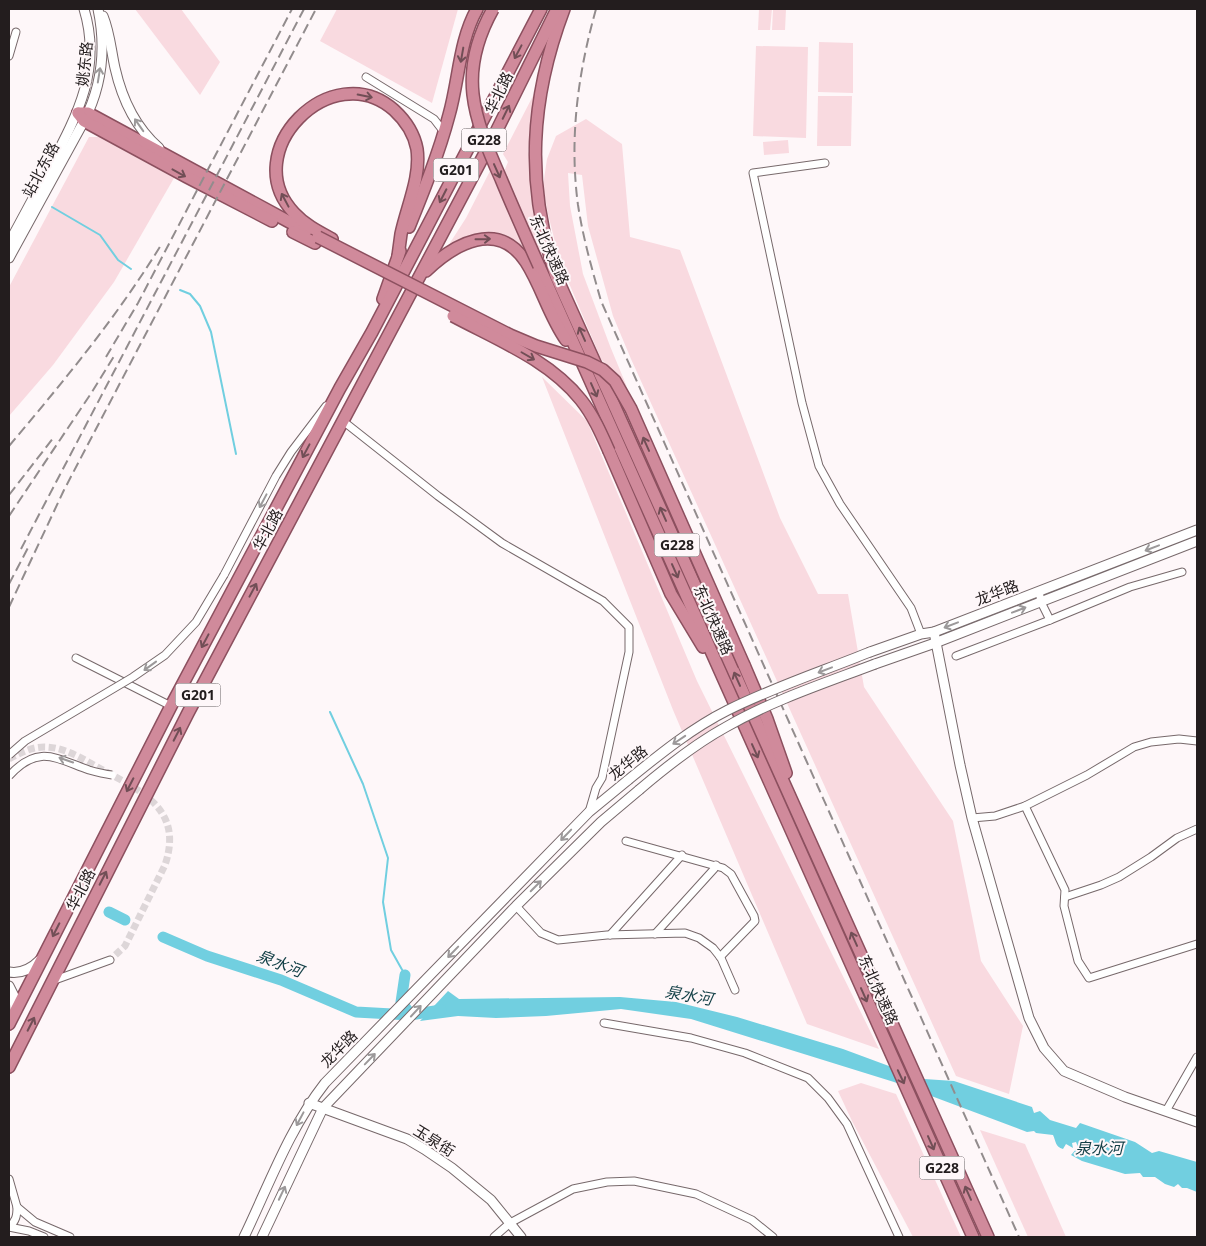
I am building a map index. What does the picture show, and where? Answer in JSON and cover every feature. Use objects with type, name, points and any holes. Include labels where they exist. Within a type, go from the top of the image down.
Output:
[{"type":"highway","points":[[372,332],[444,132],[454,96],[463,46],[468,28],[477,9]]},
{"type":"highway","name":"东北快速路","points":[[493,9],[484,24],[474,54],[471,87],[476,117],[484,140],[973,1237]]},
{"type":"highway","name":"华北路","points":[[9,1024],[171,706],[340,388],[372,332],[541,9]]},
{"type":"highway","name":"华北路","points":[[9,1067],[188,714],[494,136],[557,9]]},
{"type":"highway","name":"东北快速路","points":[[564,9],[541,87],[536,131],[535,174],[538,202],[549,252],[562,290],[988,1237]]},
{"type":"highway","points":[[318,237],[294,213],[282,196],[277,171],[280,146],[288,130],[298,117],[326,99],[350,94],[372,97],[391,108],[406,122],[413,135],[417,150],[416,174],[401,234],[398,256]]},
{"type":"highway","points":[[83,116],[173,159],[318,237],[510,335],[595,366],[603,370],[615,381],[629,404],[775,738],[797,813]]},
{"type":"highway","points":[[83,116],[187,177],[318,237],[544,366],[564,382],[582,401],[597,425],[671,594],[724,682]]},
{"type":"highway","points":[[415,284],[434,262],[459,245],[477,239],[503,242],[518,252],[526,264],[555,324],[581,360]]},
{"type":"street","name":"姚东路","points":[[83,116],[92,52],[91,37],[84,9]]},
{"type":"street","name":"姚东路","points":[[83,116],[94,99],[98,83],[102,53],[99,9]]},
{"type":"street","points":[[99,9],[111,42],[118,83],[128,109],[153,143],[173,159]]},
{"type":"street","points":[[9,56],[16,32]]},
{"type":"street","points":[[366,77],[434,119],[444,132]]},
{"type":"street","name":"站北东路","points":[[9,243],[83,116]]},
{"type":"street","name":"站北东路","points":[[9,256],[83,116]]},
{"type":"street","points":[[825,162],[753,173],[802,403],[819,466],[840,504],[911,608],[921,634]]},
{"type":"street","points":[[9,755],[25,741],[133,677],[165,655],[196,622],[224,575],[291,452],[340,388]]},
{"type":"street","points":[[344,421],[438,496],[502,543],[603,601],[629,628],[629,652],[602,778],[596,788],[589,812]]},
{"type":"street","name":"龙华路","points":[[244,1237],[309,1103],[325,1082],[378,1030],[589,812],[673,744],[728,710],[759,696],[870,652],[921,634],[934,632],[1197,530]]},
{"type":"street","name":"龙华路","points":[[262,1237],[323,1108],[516,906],[601,822],[678,758],[726,727],[767,706],[1197,541]]},
{"type":"street","points":[[956,656],[1130,587],[1182,572]]},
{"type":"street","points":[[1039,592],[1041,602],[1050,620]]},
{"type":"street","points":[[934,632],[972,818],[1029,1018],[1044,1048],[1064,1071],[1125,1097],[1197,1122]]},
{"type":"street","points":[[76,658],[171,706]]},
{"type":"street","points":[[972,818],[995,816],[1025,806],[1087,775],[1134,747],[1150,742],[1180,738],[1197,741]]},
{"type":"street","points":[[9,776],[22,764],[31,759],[48,756],[69,761],[89,770],[112,775]]},
{"type":"street","points":[[1025,806],[1065,890],[1064,906],[1078,961],[1089,978],[1197,944]]},
{"type":"street","points":[[1065,897],[1102,885],[1119,877],[1177,838],[1197,829]]},
{"type":"street","points":[[626,841],[716,865],[731,874],[755,921],[720,956]]},
{"type":"street","points":[[610,935],[682,855]]},
{"type":"street","points":[[655,934],[716,865]]},
{"type":"street","points":[[516,906],[541,933],[558,940],[610,935],[685,933],[699,938],[714,948],[720,956],[736,990]]},
{"type":"street","points":[[9,972],[21,972],[29,969],[42,958]]},
{"type":"street","points":[[52,981],[110,960]]},
{"type":"street","points":[[9,986],[14,996],[15,1012]]},
{"type":"street","points":[[604,1023],[691,1038],[745,1053],[808,1078],[828,1098],[847,1124],[899,1237]]},
{"type":"street","points":[[1166,1111],[1197,1057]]},
{"type":"street","name":"玉泉街","points":[[309,1103],[407,1139],[424,1148],[491,1200],[521,1237]]},
{"type":"street","points":[[9,1179],[18,1215],[9,1227]]},
{"type":"street","points":[[494,1237],[510,1223],[573,1189],[607,1182],[634,1181],[696,1194],[752,1220],[773,1237]]},
{"type":"street","points":[[17,1207],[35,1222],[70,1237]]},
{"type":"street","points":[[9,1227],[30,1231],[44,1237]]},
{"type":"shaded area","points":[[135,9],[181,9],[220,62],[200,95]]},
{"type":"shaded area","points":[[337,9],[458,9],[432,103],[320,41]]},
{"type":"shaded area","points":[[759,9],[772,9],[770,30],[758,30]]},
{"type":"shaded area","points":[[773,9],[786,9],[785,30],[772,30]]},
{"type":"shaded area","points":[[819,42],[853,43],[853,93],[818,92]]},
{"type":"shaded area","points":[[756,46],[808,47],[806,138],[753,136]]},
{"type":"shaded area","points":[[536,90],[528,151],[545,264],[503,174],[508,162],[503,154]]},
{"type":"shaded area","points":[[818,96],[852,96],[851,146],[817,146]]},
{"type":"shaded area","points":[[586,119],[622,144],[630,237],[680,250],[780,518],[818,594],[848,594],[864,687],[953,821],[981,961],[1023,1026],[1009,1094],[956,1076],[631,359],[613,316],[588,226],[582,175],[568,173],[570,206],[583,274],[627,387],[601,359],[560,262],[543,186],[547,159],[556,136]]},
{"type":"shaded area","points":[[89,137],[100,137],[174,178],[114,282],[53,365],[9,416],[9,287]]},
{"type":"shaded area","points":[[788,140],[789,153],[764,155],[763,142]]},
{"type":"shaded area","points":[[490,171],[532,265],[522,252],[477,235],[464,238],[450,247],[448,246],[466,218]]},
{"type":"shaded area","points":[[542,377],[587,421],[697,681],[879,1049],[807,1024],[673,710]]},
{"type":"shaded area","points":[[861,1083],[896,1094],[961,1237],[913,1237],[838,1091]]},
{"type":"shaded area","points":[[980,1130],[1025,1144],[1066,1237],[1028,1237]]},
{"type":"water","name":"泉水河","points":[[448,991],[459,999],[620,997],[676,1002],[737,1017],[843,1049],[924,1079],[954,1081],[1032,1107],[1034,1113],[1040,1111],[1050,1120],[1076,1128],[1080,1123],[1135,1142],[1152,1153],[1159,1151],[1197,1162],[1197,1192],[1182,1188],[1178,1184],[1174,1187],[1165,1184],[1155,1177],[1143,1177],[1140,1173],[1125,1174],[1082,1161],[1071,1155],[1078,1147],[1076,1142],[1072,1143],[1073,1148],[1066,1144],[1063,1149],[1057,1145],[1053,1135],[1036,1133],[1034,1131],[1027,1132],[894,1082],[691,1019],[621,1009],[546,1016],[496,1018],[458,1016],[420,1021]]},
{"type":"waterway","points":[[52,207],[100,235],[118,260],[131,269]]},
{"type":"waterway","points":[[180,290],[190,294],[200,306],[211,332],[236,454]]},
{"type":"waterway","points":[[330,712],[363,784],[388,858],[383,902],[391,950],[405,975]]},
{"type":"waterway","name":"泉水河","points":[[109,912],[125,920]]},
{"type":"waterway","name":"泉水河","points":[[163,937],[207,956],[281,980],[356,1012],[410,1015],[441,1010]]},
{"type":"waterway","points":[[405,975],[401,1002],[408,1011]]},
{"type":"tunnel","points":[[9,759],[39,747],[67,751],[131,785],[155,804],[164,816],[169,829],[169,846],[165,865],[125,946],[110,960]]},
{"type":"railway","points":[[106,357],[138,303],[292,9]]},
{"type":"railway","points":[[21,549],[304,9]]},
{"type":"railway","points":[[9,607],[64,490],[316,9]]},
{"type":"railway","points":[[596,9],[580,81],[574,155],[580,217],[601,301],[1019,1237]]},
{"type":"railway","points":[[9,446],[108,323],[161,245]]},
{"type":"railway","points":[[9,516],[116,353]]},
{"type":"railway","points":[[9,495],[54,437]]},
{"type":"railway","points":[[9,584],[30,544]]}]
